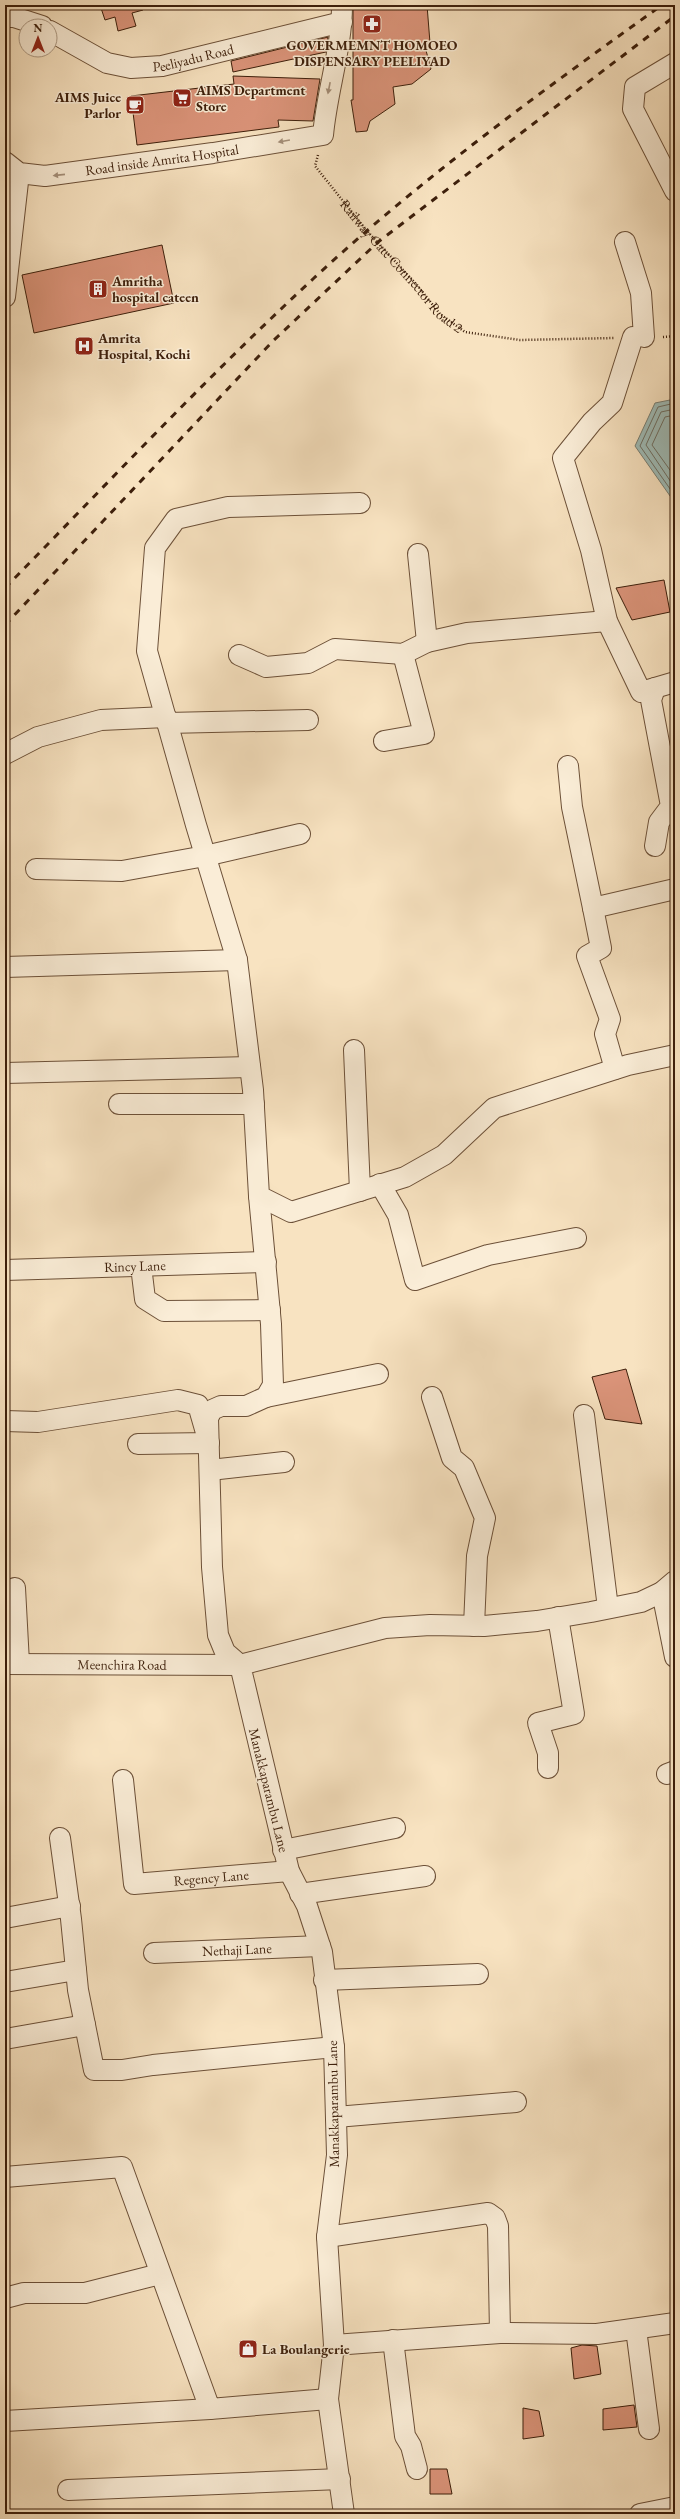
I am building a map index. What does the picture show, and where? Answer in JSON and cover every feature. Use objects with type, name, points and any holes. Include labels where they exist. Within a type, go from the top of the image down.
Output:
[{"type":"street","name":"Peeliyadu Road","points":[[58,34],[107,62],[131,68],[162,66],[342,13]]},
{"type":"street","points":[[323,135],[326,106],[342,13]]},
{"type":"street","points":[[5,17],[18,18]]},
{"type":"street","points":[[675,63],[635,87],[633,109],[675,191]]},
{"type":"street","name":"Road inside Amrita Hospital","points":[[12,167],[45,176],[75,173],[323,135]]},
{"type":"street","points":[[5,297],[12,167]]},
{"type":"street","points":[[625,242],[641,293],[639,337],[612,403],[592,422],[563,458],[591,550],[607,621],[648,690],[652,700],[671,806],[659,822],[655,846]]},
{"type":"street","points":[[266,1397],[273,1385],[270,1310],[254,1104],[237,960],[147,651],[155,548],[176,519],[228,507],[360,503]]},
{"type":"street","points":[[418,554],[427,642]]},
{"type":"street","points":[[239,655],[266,668],[308,663],[335,649],[403,654],[427,642],[467,633],[607,621]]},
{"type":"street","points":[[384,741],[424,734],[403,654]]},
{"type":"street","points":[[648,690],[675,682]]},
{"type":"street","points":[[5,754],[38,737],[101,720],[308,720]]},
{"type":"street","points":[[568,766],[572,807],[601,948],[587,956],[610,1019],[605,1034],[615,1069]]},
{"type":"street","points":[[36,869],[122,871],[206,856],[300,834]]},
{"type":"street","points":[[593,908],[675,889]]},
{"type":"street","points":[[5,967],[237,960]]},
{"type":"street","points":[[354,1050],[360,1191]]},
{"type":"street","points":[[260,1196],[291,1212],[405,1177],[444,1155],[494,1108],[615,1069],[675,1055]]},
{"type":"street","points":[[5,1072],[250,1067]]},
{"type":"street","points":[[119,1104],[254,1104]]},
{"type":"street","points":[[380,1184],[398,1215],[415,1280],[488,1255],[576,1238]]},
{"type":"street","name":"Rincy Lane","points":[[5,1270],[266,1262]]},
{"type":"street","points":[[141,1266],[145,1299],[164,1311],[270,1310]]},
{"type":"street","points":[[240,1665],[225,1652],[218,1635],[212,1567],[208,1418],[212,1410],[222,1406],[246,1406],[266,1397],[378,1374]]},
{"type":"street","points":[[432,1397],[452,1458],[464,1468],[485,1518],[477,1556],[474,1626]]},
{"type":"street","points":[[5,1421],[38,1422],[178,1400],[198,1405],[209,1443]]},
{"type":"street","points":[[584,1415],[608,1608]]},
{"type":"street","points":[[138,1444],[209,1443]]},
{"type":"street","points":[[210,1470],[284,1462]]},
{"type":"street","points":[[668,1587],[675,1657]]},
{"type":"street","name":"Meenchira Road","points":[[12,1663],[240,1665],[385,1628],[430,1625],[474,1626],[558,1617],[641,1602],[668,1587]]},
{"type":"street","points":[[12,1663],[15,1588]]},
{"type":"street","points":[[548,1768],[548,1753],[538,1723],[574,1714],[558,1617]]},
{"type":"street","name":"Manakkaparambu Lane","points":[[240,1665],[288,1871],[307,1906],[320,1946],[334,2047],[336,2155],[327,2237],[334,2345],[328,2399],[344,2514]]},
{"type":"street","name":"Regency Lane","points":[[123,1780],[134,1884],[288,1871]]},
{"type":"street","points":[[284,1850],[395,1828]]},
{"type":"street","points":[[60,1838],[70,1906],[76,1970],[94,2070],[122,2070],[153,2065],[334,2047]]},
{"type":"street","points":[[300,1894],[425,1876]]},
{"type":"street","points":[[5,1918],[70,1906]]},
{"type":"street","name":"Nethaji Lane","points":[[154,1953],[320,1946]]},
{"type":"street","points":[[5,1982],[76,1970]]},
{"type":"street","points":[[324,1980],[478,1974]]},
{"type":"street","points":[[5,2039],[85,2025]]},
{"type":"street","points":[[336,2117],[516,2102]]},
{"type":"street","points":[[5,2177],[122,2167],[210,2409]]},
{"type":"street","points":[[327,2237],[488,2213],[498,2226],[500,2333]]},
{"type":"street","points":[[5,2298],[24,2294],[85,2294],[160,2274]]},
{"type":"street","points":[[334,2345],[500,2333],[597,2334],[675,2323]]},
{"type":"street","points":[[636,2329],[649,2429]]},
{"type":"street","points":[[394,2340],[405,2436],[411,2446],[417,2469]]},
{"type":"street","points":[[5,2421],[210,2409],[328,2399]]},
{"type":"street","points":[[68,2490],[340,2479]]},
{"type":"street","points":[[640,2514],[675,2507]]},
{"type":"path","name":"Railway Gate Connector Road 2","points":[[323,135],[316,166],[367,231],[418,285],[440,314],[465,332],[520,340],[675,336]]},
{"type":"water","points":[[675,399],[675,503],[635,446],[655,403]]},
{"type":"building","points":[[100,5],[143,5],[143,10],[132,13],[136,26],[118,31],[115,17],[105,20]]},
{"type":"building","points":[[427,5],[430,43],[424,43],[431,69],[412,84],[393,87],[395,104],[370,121],[367,131],[356,132],[351,100],[353,100],[353,7]]},
{"type":"building","points":[[328,37],[326,52],[233,72],[231,61]]},
{"type":"building","points":[[233,76],[320,79],[313,121],[278,120],[279,127],[137,145],[131,96],[234,84]]},
{"type":"building","name":"Amritha hospital cateen","points":[[162,245],[174,303],[34,333],[22,275]]},
{"type":"building","points":[[664,580],[670,612],[632,620],[616,588]]},
{"type":"building","points":[[626,1369],[642,1424],[605,1419],[592,1377]]},
{"type":"building","points":[[582,2345],[597,2346],[601,2374],[574,2379],[571,2348]]},
{"type":"building","points":[[634,2405],[637,2427],[603,2430],[603,2409]]},
{"type":"building","points":[[523,2408],[539,2411],[544,2436],[523,2439]]},
{"type":"building","points":[[430,2469],[447,2469],[452,2494],[430,2494]]},
{"type":"railway","points":[[5,588],[158,431],[274,315],[355,241],[397,205],[484,136],[662,5]]},
{"type":"railway","points":[[5,625],[273,341],[378,242],[675,16]]},
{"type":"place","name":"GOVERMEMNT HOMOEO DISPENSARY PEELIYAD","points":[[372,24]]},
{"type":"place","name":"AIMS Department Store","points":[[182,98]]},
{"type":"place","name":"AIMS Juice Parlor","points":[[135,105]]},
{"type":"place","name":"Amritha hospital cateen","points":[[98,289]]},
{"type":"place","name":"Amrita Hospital, Kochi","points":[[84,346]]},
{"type":"place","name":"La Boulangerie","points":[[248,2349]]}]
